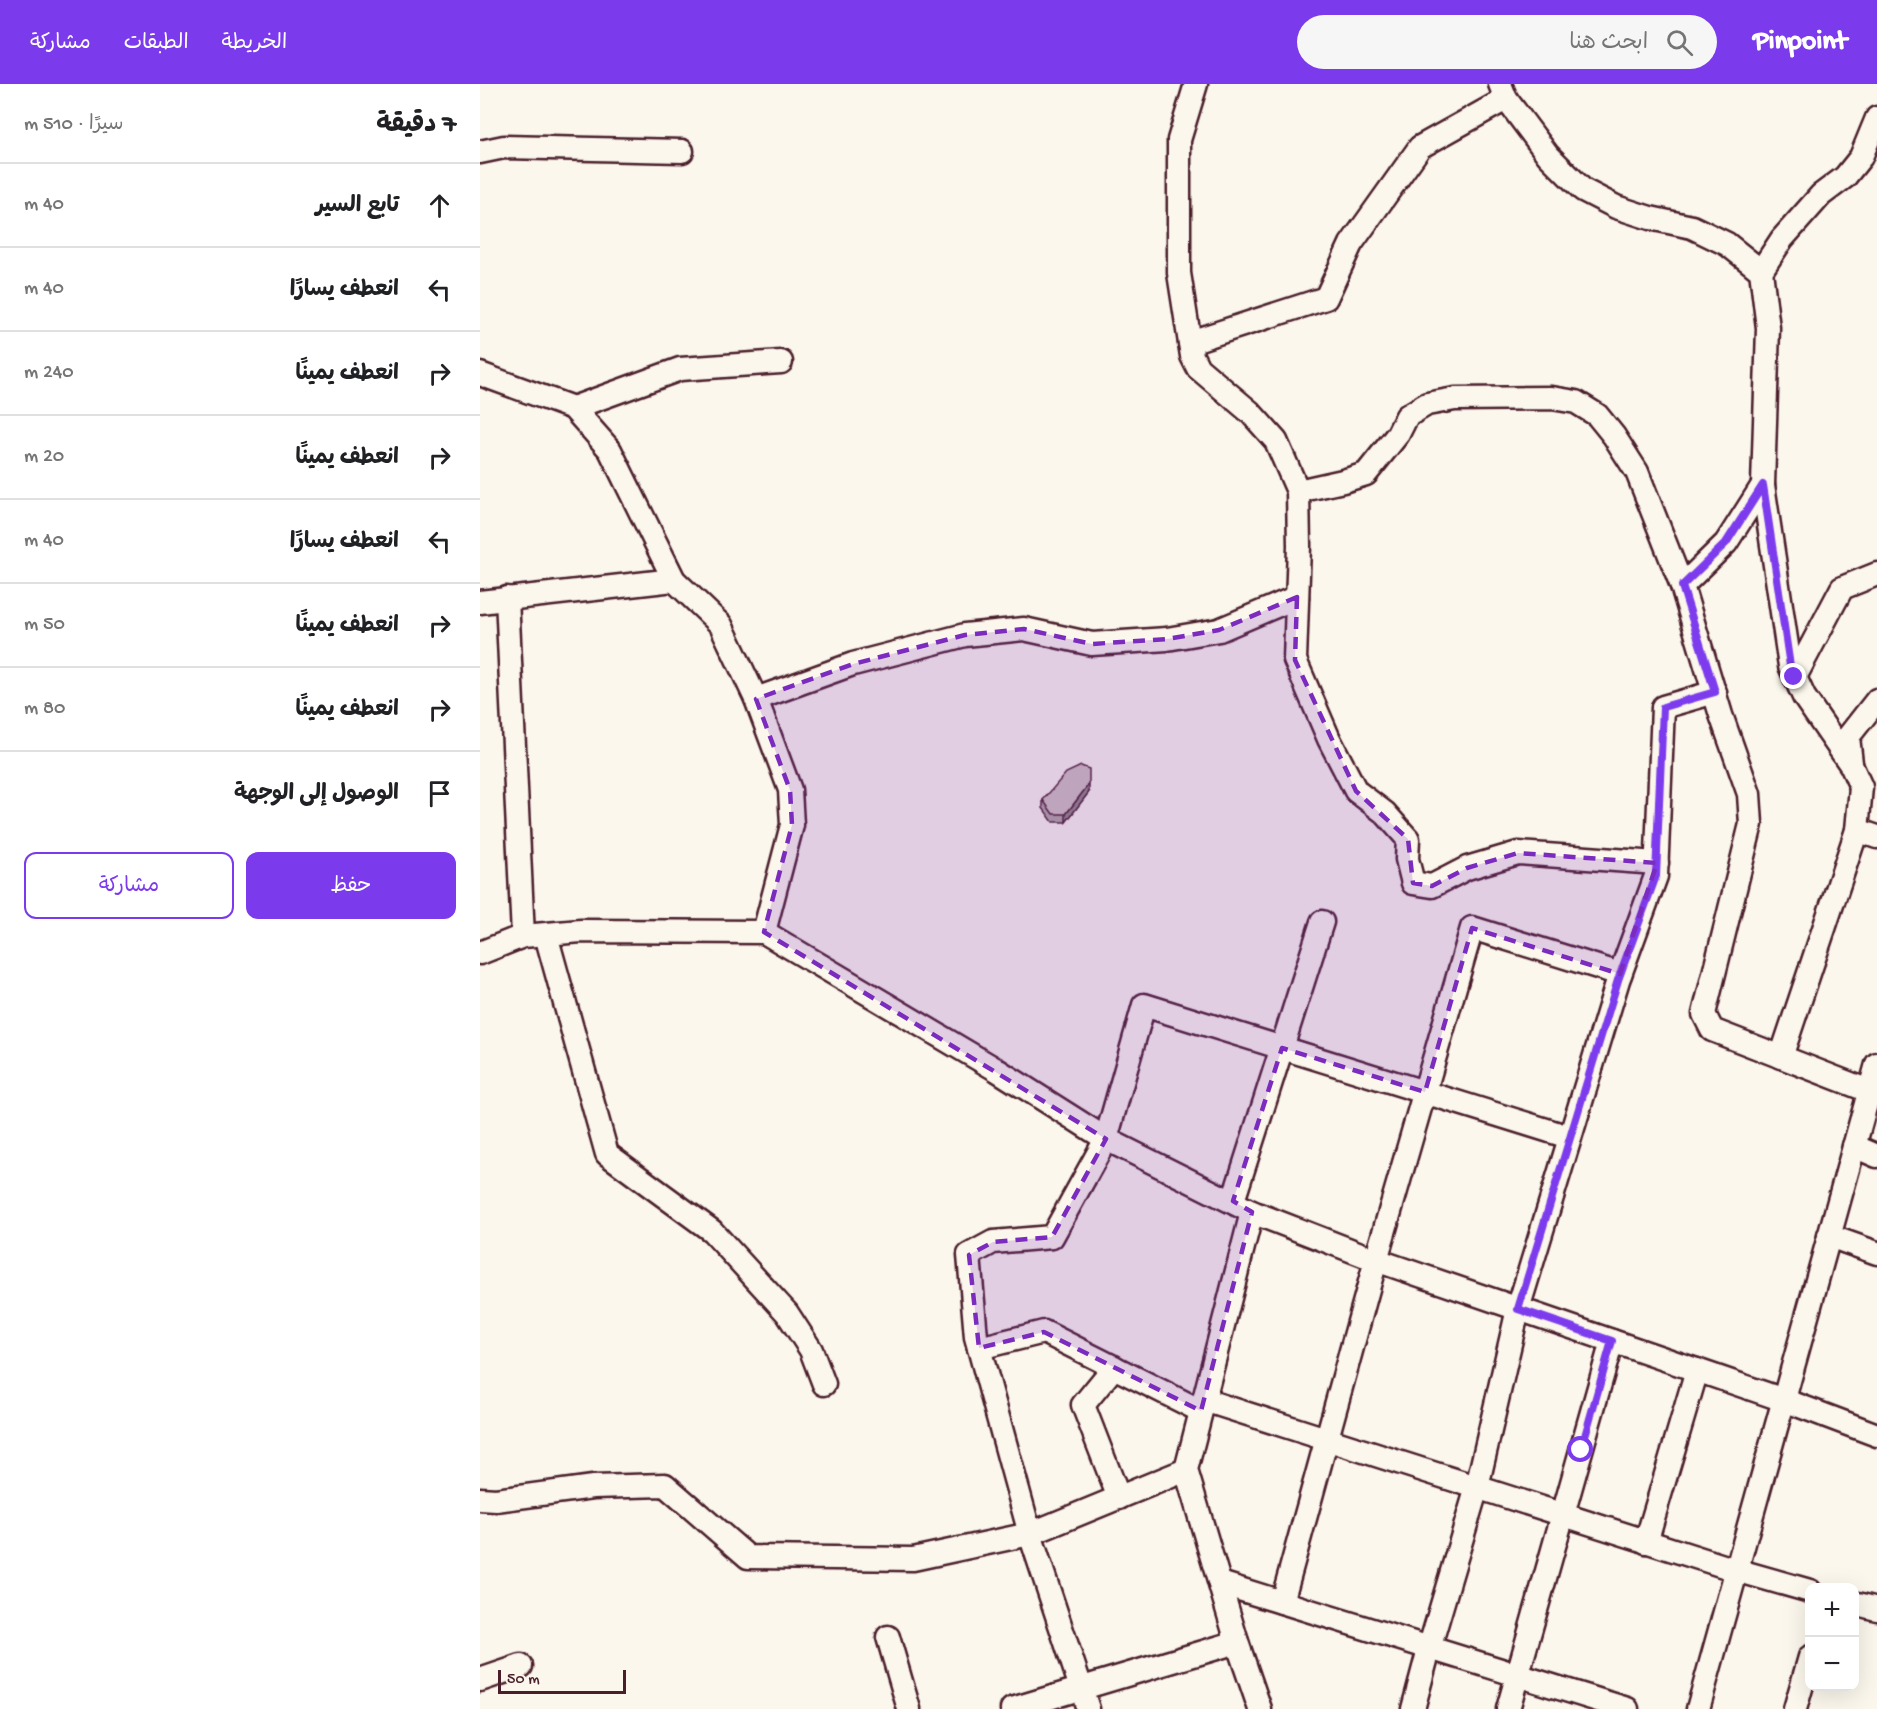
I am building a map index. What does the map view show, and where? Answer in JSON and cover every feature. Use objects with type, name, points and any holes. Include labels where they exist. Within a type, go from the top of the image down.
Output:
[{"type":"street","points":[[1196,84],[1179,140],[1179,273],[1192,356],[1198,368],[1250,412],[1276,441],[1298,491],[1295,660],[1329,739],[1356,791],[1385,813],[1408,839],[1407,859],[1413,883],[1432,886],[1467,868],[1518,853],[1657,862]]},
{"type":"street","points":[[1190,342],[1326,298],[1351,244],[1420,147],[1503,91],[1548,155],[1583,190],[1616,207],[1650,218],[1692,227],[1727,244],[1761,271]]},
{"type":"street","points":[[1781,1057],[1867,833],[1861,787],[1851,765],[1804,697],[1790,666],[1763,485],[1768,328],[1761,271],[1782,239],[1821,195],[1845,177],[1856,164],[1877,118]]},
{"type":"street","points":[[480,152],[504,147],[682,151]]},
{"type":"street","points":[[573,408],[680,369],[781,362]]},
{"type":"street","points":[[480,374],[573,408],[610,450],[674,580],[720,625],[756,699],[790,790],[792,825],[764,932]]},
{"type":"street","points":[[1298,491],[1366,474],[1392,441],[1407,416],[1427,405],[1455,399],[1552,398],[1576,402],[1597,415],[1614,436],[1637,472],[1682,586],[1749,794],[1751,824],[1704,1014],[1712,1030],[1869,1091]]},
{"type":"street","points":[[1682,586],[1726,543],[1763,485]]},
{"type":"street","points":[[1794,677],[1842,588],[1877,574]]},
{"type":"street","points":[[480,602],[674,580]]},
{"type":"street","points":[[756,699],[852,664],[965,635],[1024,629],[1092,644],[1167,639],[1219,630],[1297,597]]},
{"type":"street","points":[[507,598],[523,936]]},
{"type":"street","points":[[1413,1709],[1477,1487],[1518,1309],[1620,974],[1656,876],[1663,707],[1715,692]]},
{"type":"street","points":[[1851,765],[1848,737],[1877,700]]},
{"type":"street","points":[[1260,1709],[1237,1642],[1186,1470],[1203,1406],[1243,1207],[1282,1048],[1322,922]]},
{"type":"street","points":[[1282,1602],[1376,1260],[1472,928],[1620,974]]},
{"type":"street","points":[[480,953],[523,936],[581,931],[764,932],[997,1070],[1106,1139],[1243,1207],[1376,1260],[1784,1400],[1877,1435]]},
{"type":"street","points":[[546,935],[607,1154],[712,1231],[787,1313],[811,1350],[824,1384]]},
{"type":"street","points":[[1085,1698],[1030,1534],[976,1337],[969,1255],[993,1242],[1052,1237],[1106,1139],[1144,1005],[1569,1137]]},
{"type":"street","points":[[1698,1709],[1877,1064]]},
{"type":"street","points":[[1854,1146],[1877,1156]]},
{"type":"street","points":[[1829,1236],[1877,1253]]},
{"type":"street","points":[[980,1348],[1044,1332],[1114,1367],[1203,1406],[1327,1440],[1646,1542],[1805,1590]]},
{"type":"street","points":[[1508,1709],[1612,1341]]},
{"type":"street","points":[[1114,1367],[1083,1405],[1119,1498]]},
{"type":"street","points":[[1646,1542],[1697,1370]]},
{"type":"street","points":[[480,1499],[496,1500],[593,1487],[665,1485],[748,1557],[913,1559],[1030,1534],[1186,1470]]},
{"type":"street","points":[[1220,1583],[1627,1709]]},
{"type":"street","points":[[1859,1604],[1877,1609]]},
{"type":"street","points":[[888,1638],[909,1709]]},
{"type":"street","points":[[1012,1709],[1085,1698],[1237,1642]]},
{"type":"street","points":[[480,1680],[521,1666]]},
{"type":"street","points":[[1795,1709],[1805,1672]]},
{"type":"highlighted area","points":[[1297,597],[1295,660],[1356,791],[1408,839],[1413,883],[1432,886],[1467,868],[1518,853],[1657,863],[1620,974],[1472,928],[1425,1092],[1282,1048],[1233,1201],[1252,1212],[1201,1411],[1044,1332],[979,1348],[969,1255],[993,1242],[1052,1237],[1106,1139],[764,932],[792,825],[790,790],[756,699],[853,664],[965,635],[1024,629],[1092,644],[1167,639],[1219,630]]},
{"type":"building","points":[[1081,766],[1089,769],[1089,784],[1066,814],[1053,814],[1043,800],[1066,773]]},
{"type":"route","points":[[1581,1450],[1612,1341],[1518,1309],[1618,980],[1656,876],[1663,707],[1715,692],[1682,586],[1726,543],[1763,485],[1790,666],[1794,677]]}]
